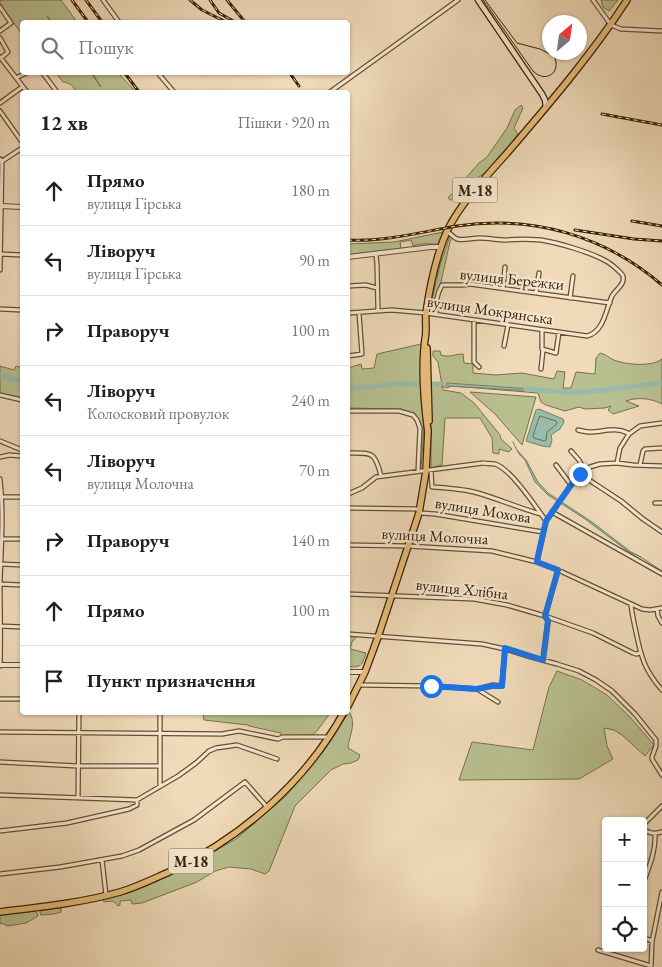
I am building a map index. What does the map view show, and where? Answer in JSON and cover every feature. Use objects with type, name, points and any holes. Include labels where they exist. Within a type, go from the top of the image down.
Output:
[{"type":"highway","name":"М-18","points":[[350,702],[365,672],[378,637],[419,511],[429,471],[426,313],[431,282],[447,231],[484,178],[508,153],[589,54],[627,0]]},
{"type":"highway","name":"М-18","points":[[0,912],[84,901],[106,895],[140,885],[203,855],[229,838],[267,808],[310,762],[342,715]]},
{"type":"main road","points":[[478,0],[542,94],[546,106]]},
{"type":"street","points":[[103,0],[118,20]]},
{"type":"street","points":[[333,90],[458,0]]},
{"type":"street","points":[[593,0],[611,25],[621,29],[662,31]]},
{"type":"street","points":[[0,7],[11,23],[0,31]]},
{"type":"street","points":[[0,38],[8,52],[0,57],[25,90]]},
{"type":"street","points":[[16,78],[22,75]]},
{"type":"street","points":[[44,75],[56,90]]},
{"type":"street","points":[[160,75],[172,90]]},
{"type":"street","points":[[0,103],[22,87]]},
{"type":"street","points":[[0,111],[20,139]]},
{"type":"street","points":[[0,270],[1,161],[20,149]]},
{"type":"street","points":[[0,206],[20,207]]},
{"type":"street","points":[[447,231],[455,238],[464,240],[480,238],[542,240],[590,254],[606,261],[623,276],[620,287],[612,296],[610,303]]},
{"type":"street","points":[[350,257],[441,247]]},
{"type":"street","points":[[0,254],[20,255]]},
{"type":"street","points":[[376,254],[378,311]]},
{"type":"street","points":[[503,288],[505,267]]},
{"type":"street","points":[[536,293],[538,274]]},
{"type":"street","points":[[570,298],[573,276]]},
{"type":"street","name":"вулиця Бережки","points":[[436,314],[436,298],[442,285],[458,286],[470,284],[610,303]]},
{"type":"street","points":[[350,286],[366,285],[377,288]]},
{"type":"street","name":"вулиця Мокрянська","points":[[350,313],[392,310],[426,313],[590,336],[600,326],[610,303]]},
{"type":"street","points":[[0,309],[20,310]]},
{"type":"street","points":[[350,356],[362,354],[358,313]]},
{"type":"street","points":[[474,320],[474,362],[479,367]]},
{"type":"street","points":[[504,346],[508,325]]},
{"type":"street","points":[[541,369],[543,350],[542,330]]},
{"type":"street","points":[[543,350],[557,353],[559,332]]},
{"type":"street","points":[[0,395],[20,400]]},
{"type":"street","points":[[350,411],[399,411],[413,415],[420,428],[418,472]]},
{"type":"street","points":[[617,463],[620,448],[630,434],[640,426],[662,423]]},
{"type":"street","points":[[578,430],[588,432],[624,430],[630,434]]},
{"type":"street","points":[[0,441],[20,449]]},
{"type":"street","points":[[640,465],[645,449],[662,448]]},
{"type":"street","points":[[571,451],[579,460],[584,470]]},
{"type":"street","points":[[350,453],[370,454],[377,461],[381,476]]},
{"type":"street","points":[[0,457],[20,456]]},
{"type":"street","points":[[350,493],[381,476],[483,463],[495,464],[512,477],[546,521]]},
{"type":"street","points":[[537,562],[546,521],[584,470],[600,464],[617,463],[662,466]]},
{"type":"street","points":[[556,466],[571,485]]},
{"type":"street","points":[[429,471],[432,487],[473,492],[541,514]]},
{"type":"street","points":[[580,474],[621,501],[662,532]]},
{"type":"street","points":[[0,479],[2,497],[0,665],[20,665]]},
{"type":"street","points":[[2,497],[20,497]]},
{"type":"street","points":[[656,503],[662,503]]},
{"type":"street","name":"вулиця Мохова","points":[[350,508],[419,511],[544,532]]},
{"type":"street","points":[[552,512],[662,574]]},
{"type":"street","points":[[2,539],[20,539]]},
{"type":"street","name":"вулиця Молочна","points":[[350,545],[408,546],[484,550],[502,553],[537,562],[558,570],[646,610],[657,609]]},
{"type":"street","points":[[1,564],[20,564]]},
{"type":"street","points":[[543,660],[548,621],[545,616],[558,570]]},
{"type":"street","points":[[0,584],[20,585]]},
{"type":"street","name":"вулиця Хлібна","points":[[350,594],[474,599],[507,605],[593,633],[633,653],[640,653]]},
{"type":"street","points":[[631,604],[640,653],[653,680],[662,690]]},
{"type":"street","points":[[662,608],[657,609],[662,623]]},
{"type":"street","points":[[0,626],[20,627]]},
{"type":"street","points":[[350,634],[482,644],[505,648],[579,671],[612,690],[656,740],[652,760],[662,775]]},
{"type":"street","points":[[359,685],[477,689],[502,686],[505,648]]},
{"type":"street","points":[[350,672],[365,672]]},
{"type":"street","points":[[477,689],[498,702]]},
{"type":"street","points":[[0,699],[20,699]]},
{"type":"street","points":[[78,798],[79,715]]},
{"type":"street","points":[[160,715],[160,786]]},
{"type":"street","points":[[0,732],[222,734],[239,730],[278,739],[283,737],[329,736]]},
{"type":"street","points":[[0,795],[137,800],[178,776],[216,748],[237,744],[277,758]]},
{"type":"street","points":[[0,762],[78,766],[160,766]]},
{"type":"street","points":[[0,874],[102,860],[138,850],[194,820],[245,782],[267,808]]},
{"type":"street","points":[[0,831],[67,823],[129,809],[137,805],[137,800]]},
{"type":"street","points":[[647,822],[662,806]]},
{"type":"street","points":[[647,831],[655,834],[662,832]]},
{"type":"street","points":[[647,873],[655,845],[655,834]]},
{"type":"street","points":[[102,860],[106,895]]},
{"type":"street","points":[[598,950],[651,967],[652,942],[662,892]]},
{"type":"street","points":[[647,939],[652,942]]},
{"type":"shaded area","points":[[0,0],[61,0],[76,20],[50,20],[47,16],[50,20],[20,20],[20,31],[0,5]]},
{"type":"shaded area","points":[[601,0],[618,0],[609,11],[603,7]]},
{"type":"shaded area","points":[[58,75],[92,75],[101,87],[93,75],[120,75],[134,90],[75,90],[70,84],[63,82]]},
{"type":"shaded area","points":[[521,105],[523,108],[514,128],[518,134],[507,149],[487,171],[474,180],[461,196],[451,200],[448,198],[479,163],[487,157],[507,128],[515,110]]},
{"type":"shaded area","points":[[443,232],[437,244],[413,246],[411,240],[400,242],[401,249],[350,255],[350,244],[394,242]]},
{"type":"shaded area","points":[[450,236],[452,238],[436,304],[433,304],[432,299],[440,265]]},
{"type":"shaded area","points":[[421,344],[421,398],[424,429],[420,469],[421,427],[415,415],[401,409],[350,408],[350,367],[361,364],[362,369],[374,368],[377,354]]},
{"type":"shaded area","points":[[433,351],[440,351],[441,355],[447,356],[463,354],[464,363],[473,364],[473,373],[496,375],[522,373],[554,379],[557,371],[565,372],[563,388],[571,388],[576,372],[595,374],[596,358],[600,353],[619,362],[632,364],[658,362],[662,359],[662,404],[649,399],[635,399],[626,401],[639,406],[613,414],[608,410],[611,406],[585,409],[579,407],[565,411],[541,402],[538,393],[452,386],[446,388],[442,386],[443,390],[461,393],[474,403],[500,435],[501,439],[512,449],[509,452],[499,449],[499,454],[493,453],[492,438],[480,418],[445,418],[442,465],[431,468],[431,385],[442,385],[438,362],[433,356]]},
{"type":"shaded area","points":[[0,366],[14,370],[16,366],[20,367],[20,399],[0,395]]},
{"type":"shaded area","points":[[470,392],[536,397],[522,445],[495,414]]},
{"type":"shaded area","points":[[350,635],[357,636],[352,642],[350,649]]},
{"type":"shaded area","points":[[350,649],[366,653],[362,663],[356,667],[350,667]]},
{"type":"shaded area","points":[[557,671],[582,680],[607,695],[630,717],[654,745],[645,756],[622,735],[614,730],[604,728],[607,746],[613,759],[579,779],[459,780],[472,742],[533,750],[549,687]]},
{"type":"shaded area","points":[[350,714],[352,725],[348,748],[360,755],[358,760],[331,770],[295,806],[269,871],[265,874],[251,869],[229,867],[215,871],[197,882],[142,903],[132,904],[131,900],[120,901],[118,906],[113,901],[104,902],[103,899],[146,885],[182,870],[236,839],[286,796],[325,749],[347,715]]},
{"type":"shaded area","points":[[203,715],[329,715],[312,735],[281,736],[281,733],[248,725],[204,720]]},
{"type":"shaded area","points":[[61,908],[61,912],[40,914],[40,911]]},
{"type":"shaded area","points":[[35,911],[38,916],[26,923],[7,926],[2,923],[0,924],[0,915]]},
{"type":"water","points":[[447,383],[532,389],[534,391],[448,386],[446,385]]},
{"type":"water","points":[[539,409],[563,419],[564,422],[560,429],[551,435],[550,447],[526,441],[536,410]]},
{"type":"water","points":[[517,450],[526,460],[538,482],[548,493],[592,522],[631,552],[641,557],[629,552],[585,519],[548,495],[535,482],[525,460]]},
{"type":"waterway","points":[[0,375],[20,381]]},
{"type":"waterway","points":[[526,389],[581,392],[662,383]]},
{"type":"waterway","points":[[350,389],[396,384],[440,384]]},
{"type":"waterway","points":[[513,442],[517,450]]},
{"type":"waterway","points":[[641,557],[662,571]]},
{"type":"tram line","points":[[483,0],[533,71],[543,76],[551,74],[556,67],[554,56],[540,49],[517,43],[485,0]]},
{"type":"railway","points":[[72,0],[87,20]]},
{"type":"railway","points":[[86,0],[101,20]]},
{"type":"railway","points":[[190,0],[202,10],[222,20]]},
{"type":"railway","points":[[210,0],[219,13],[231,20]]},
{"type":"railway","points":[[227,0],[243,20]]},
{"type":"railway","points":[[126,75],[138,90]]},
{"type":"railway","points":[[291,75],[299,86]]},
{"type":"railway","points":[[602,114],[662,125]]},
{"type":"railway","points":[[632,221],[662,226]]},
{"type":"railway","points":[[350,240],[389,238],[485,223],[540,227],[591,241],[616,253],[662,285]]},
{"type":"railway","points":[[575,230],[634,239],[662,241]]},
{"type":"route","points":[[431,686],[477,689],[495,685],[502,686],[505,648],[543,660],[548,621],[545,616],[558,570],[537,562],[538,556],[546,521],[580,474]]}]
